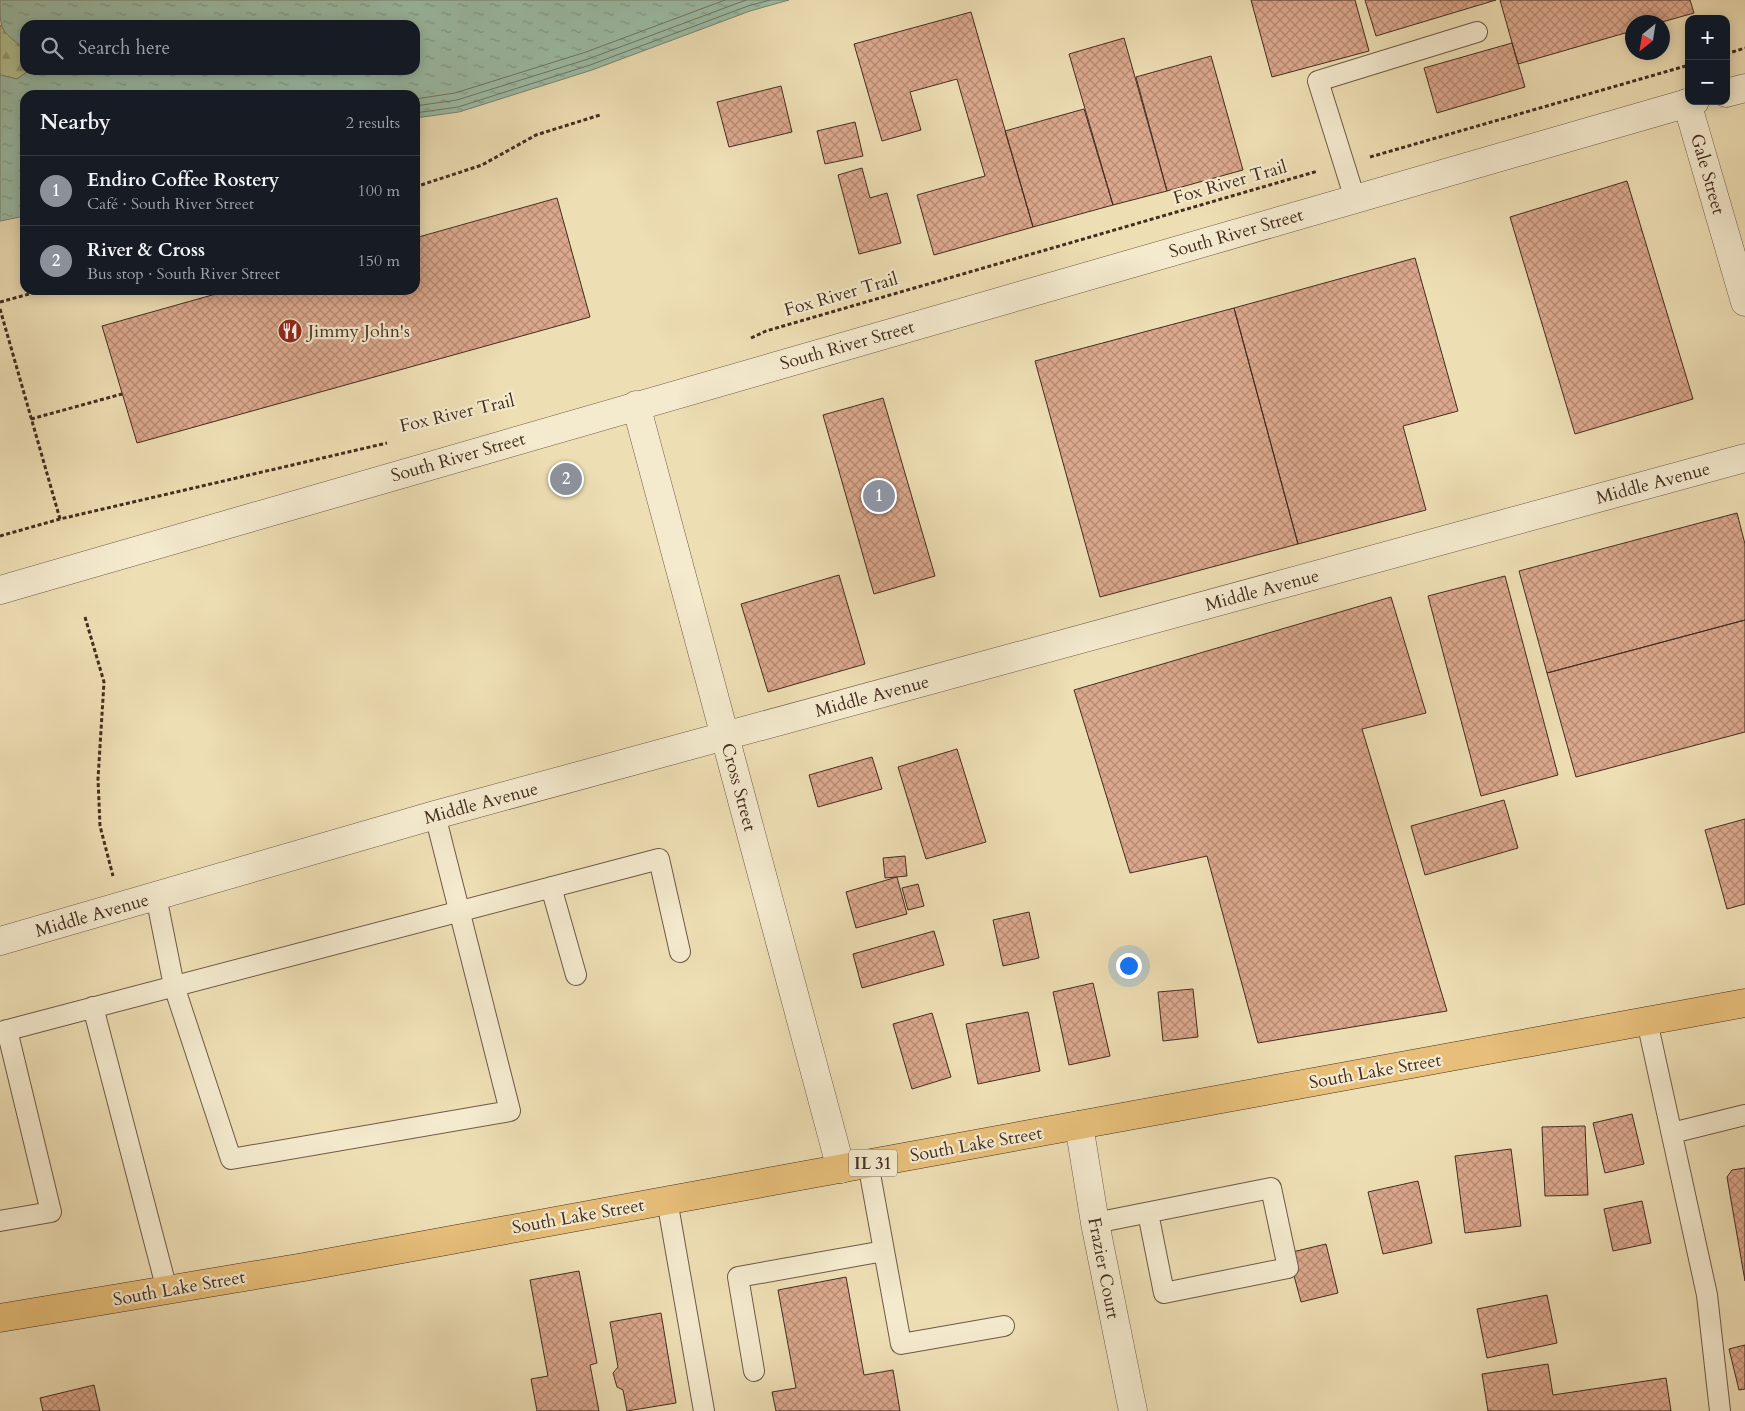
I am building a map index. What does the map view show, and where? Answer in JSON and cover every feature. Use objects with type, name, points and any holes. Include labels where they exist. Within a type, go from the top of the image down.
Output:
[{"type":"main road","name":"South Lake Street","points":[[0,1318],[167,1290],[841,1169],[1745,1003]]},
{"type":"street","points":[[1730,92],[1745,88]]},
{"type":"street","name":"South River Street","points":[[0,590],[1685,104]]},
{"type":"street","name":"Gale Street","points":[[1692,105],[1745,302]]},
{"type":"street","name":"Cross Street","points":[[636,405],[841,1169]]},
{"type":"street","name":"Middle Avenue","points":[[0,941],[435,815],[1745,458]]},
{"type":"street","name":"Frazier Court","points":[[1078,1125],[1095,1223],[1133,1411]]},
{"type":"lane","points":[[1355,199],[1318,81],[1477,32]]},
{"type":"lane","points":[[156,896],[174,986],[230,1159],[510,1111],[435,815]]},
{"type":"lane","points":[[0,1220],[51,1212],[3,1031],[659,859],[680,952]]},
{"type":"lane","points":[[551,888],[576,976]]},
{"type":"lane","points":[[93,1007],[167,1290]]},
{"type":"lane","points":[[1647,1021],[1707,1295],[1720,1411]]},
{"type":"lane","points":[[1672,1133],[1745,1115]]},
{"type":"lane","points":[[868,1164],[901,1344],[1004,1326]]},
{"type":"lane","points":[[1095,1223],[1271,1188],[1288,1268],[1164,1293],[1148,1213]]},
{"type":"lane","points":[[667,1200],[704,1411]]},
{"type":"lane","points":[[754,1370],[738,1276],[884,1251]]},
{"type":"path","points":[[1730,53],[1745,48]]},
{"type":"path","name":"Fox River Trail","points":[[748,340],[766,331],[1685,66]]},
{"type":"path","points":[[420,185],[482,165],[536,135],[600,115]]},
{"type":"path","points":[[0,302],[26,295]]},
{"type":"path","points":[[0,309],[60,520]]},
{"type":"path","points":[[31,419],[122,394]]},
{"type":"path","name":"Fox River Trail","points":[[0,536],[60,520],[395,441]]},
{"type":"path","points":[[85,617],[104,682],[98,780],[100,826],[121,906]]},
{"type":"green space","points":[[0,25],[20,45],[20,75],[23,75],[17,79],[0,75]]},
{"type":"water","points":[[0,0],[789,0],[750,11],[592,70],[459,112],[420,117],[420,90],[20,90],[20,217],[0,221],[0,75],[17,79],[23,75],[420,75],[420,20],[20,20],[20,45],[3,29],[0,18]]},
{"type":"building","points":[[1251,0],[1355,0],[1369,51],[1272,77]]},
{"type":"building","points":[[1365,0],[1496,0],[1376,36]]},
{"type":"building","points":[[1500,0],[1690,0],[1694,13],[1670,20],[1670,15],[1625,15],[1625,33],[1518,64]]},
{"type":"building","points":[[971,12],[1033,227],[934,255],[917,195],[985,176],[957,79],[910,92],[921,130],[882,141],[854,44]]},
{"type":"building","points":[[1124,38],[1167,191],[1113,205],[1069,54]]},
{"type":"building","points":[[1512,43],[1525,87],[1437,113],[1424,68]]},
{"type":"building","points":[[1211,56],[1243,170],[1167,191],[1136,77]]},
{"type":"building","points":[[781,86],[792,132],[729,147],[717,102]]},
{"type":"building","points":[[1084,109],[1113,205],[1033,227],[1005,131]]},
{"type":"building","points":[[855,122],[863,156],[825,164],[817,131]]},
{"type":"building","points":[[862,168],[870,198],[887,193],[901,243],[859,254],[838,175]]},
{"type":"building","points":[[1627,181],[1693,399],[1575,434],[1510,217]]},
{"type":"building","points":[[557,198],[590,317],[137,443],[102,326],[212,295],[420,295],[420,237]]},
{"type":"building","points":[[1415,258],[1458,411],[1403,426],[1426,510],[1298,544],[1234,308]]},
{"type":"building","points":[[1234,308],[1298,544],[1100,597],[1035,361]]},
{"type":"building","points":[[883,398],[935,576],[874,594],[823,415]]},
{"type":"building","points":[[1737,513],[1745,544],[1745,620],[1547,673],[1519,571]]},
{"type":"building","points":[[839,575],[865,664],[768,692],[741,604]]},
{"type":"building","points":[[1505,576],[1558,775],[1481,796],[1428,596]]},
{"type":"building","points":[[1391,597],[1426,713],[1362,729],[1447,1011],[1258,1043],[1207,856],[1130,873],[1074,690]]},
{"type":"building","points":[[1745,620],[1745,732],[1576,777],[1547,673]]},
{"type":"building","points":[[957,749],[986,842],[926,859],[898,767]]},
{"type":"building","points":[[872,757],[882,789],[818,807],[809,775]]},
{"type":"building","points":[[1504,800],[1518,848],[1425,875],[1411,826]]},
{"type":"building","points":[[1745,819],[1745,904],[1727,909],[1705,830]]},
{"type":"building","points":[[905,856],[907,876],[885,878],[883,858]]},
{"type":"building","points":[[897,877],[907,914],[856,928],[846,892]]},
{"type":"building","points":[[918,884],[924,906],[908,910],[902,888]]},
{"type":"building","points":[[1029,912],[1039,958],[1003,966],[993,920]]},
{"type":"building","points":[[934,931],[944,965],[862,988],[853,954]]},
{"type":"building","points":[[1093,983],[1110,1056],[1069,1065],[1053,992]]},
{"type":"building","points":[[1193,989],[1198,1037],[1163,1041],[1158,992]]},
{"type":"building","points":[[1028,1012],[1040,1071],[978,1084],[966,1024]]},
{"type":"building","points":[[932,1013],[951,1077],[912,1089],[893,1024]]},
{"type":"building","points":[[1632,1114],[1644,1164],[1605,1173],[1593,1123]]},
{"type":"building","points":[[1585,1126],[1588,1195],[1545,1196],[1542,1127]]},
{"type":"building","points":[[1511,1149],[1521,1226],[1465,1233],[1455,1156]]},
{"type":"building","points":[[1745,1168],[1745,1281],[1727,1177],[1732,1170]]},
{"type":"building","points":[[1418,1181],[1432,1243],[1383,1254],[1368,1192]]},
{"type":"building","points":[[1642,1201],[1651,1243],[1613,1251],[1604,1209]]},
{"type":"building","points":[[1326,1244],[1338,1293],[1301,1302],[1288,1253]]},
{"type":"building","points":[[579,1271],[597,1363],[590,1365],[599,1411],[537,1411],[531,1379],[548,1376],[530,1280]]},
{"type":"building","points":[[846,1277],[864,1375],[893,1370],[900,1411],[776,1411],[772,1392],[796,1388],[778,1290]]},
{"type":"building","points":[[1547,1295],[1557,1343],[1487,1358],[1477,1309]]},
{"type":"building","points":[[661,1313],[676,1403],[627,1411],[623,1390],[617,1387],[613,1373],[618,1367],[610,1322]]},
{"type":"building","points":[[1745,1345],[1745,1389],[1739,1390],[1729,1349]]},
{"type":"building","points":[[1548,1364],[1553,1395],[1666,1378],[1671,1411],[1488,1411],[1482,1374]]},
{"type":"building","points":[[94,1385],[100,1411],[43,1411],[40,1398]]},
{"type":"place","name":"Jimmy John's","points":[[290,331]]},
{"type":"place","name":"River & Cross","points":[[566,479]]},
{"type":"place","name":"Endiro Coffee Rostery","points":[[879,496]]}]
